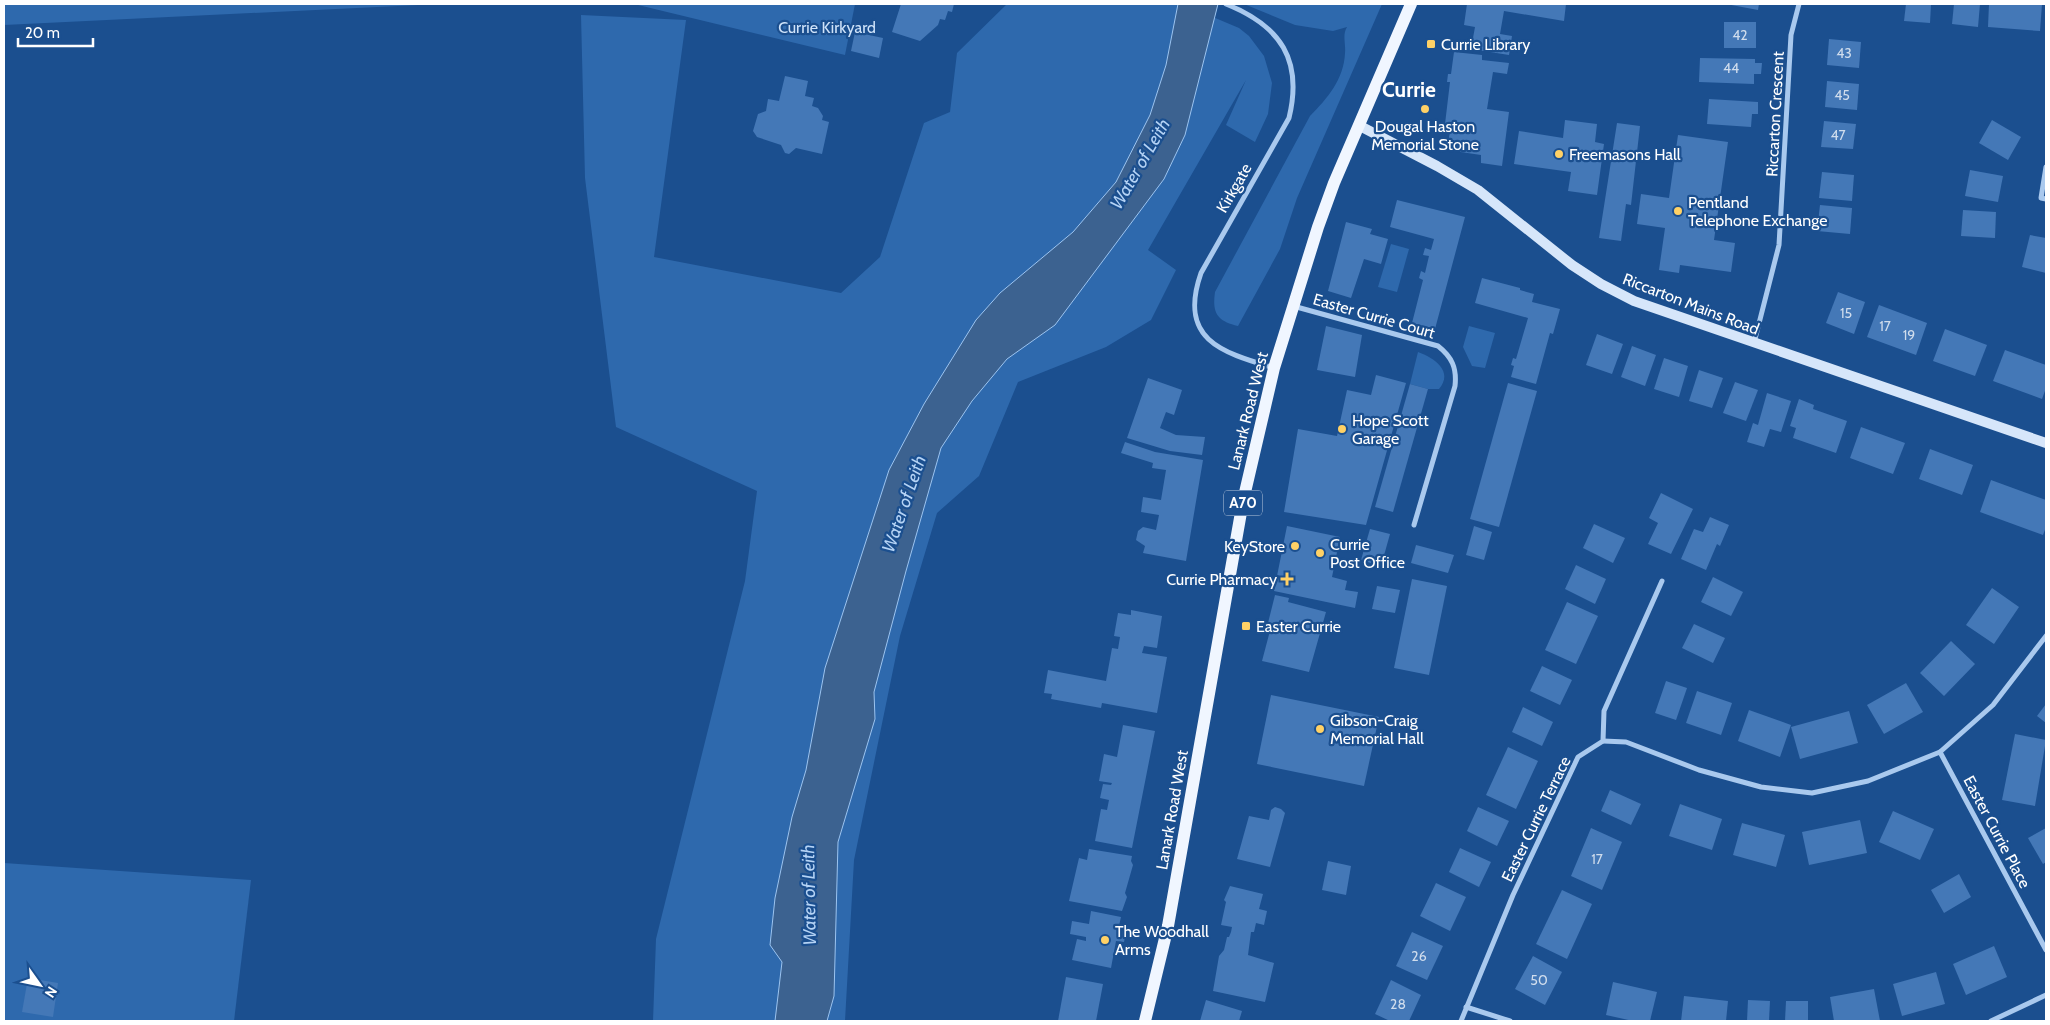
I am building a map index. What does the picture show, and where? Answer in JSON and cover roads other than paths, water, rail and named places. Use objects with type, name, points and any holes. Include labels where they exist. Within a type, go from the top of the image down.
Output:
[{"type":"main road","name":"Lanark Road West","points":[[1145,1021],[1168,926],[1243,501],[1274,368],[1334,183],[1411,4]]},
{"type":"street","name":"Kirkgate","points":[[1226,4],[1257,20],[1281,44],[1291,61],[1294,97],[1289,118],[1200,273],[1194,292],[1193,313],[1211,343],[1241,359],[1274,368]]},
{"type":"street","name":"Riccarton Crescent","points":[[1754,344],[1779,245],[1792,34],[1799,4]]},
{"type":"street","name":"Riccarton Mains Road","points":[[1360,126],[1437,166],[1478,190],[1572,265],[1600,284],[1634,301],[1754,344],[2046,443]]},
{"type":"street","points":[[2046,167],[2040,198],[2046,199]]},
{"type":"street","name":"Easter Currie Court","points":[[1293,305],[1438,346],[1452,359],[1455,368],[1455,386],[1414,525]]},
{"type":"street","points":[[1662,581],[1604,711],[1603,741],[1626,742],[1699,770],[1761,787],[1812,793],[1868,781],[1940,752],[1993,705],[2046,636]]},
{"type":"street","name":"Easter Currie Terrace","points":[[1461,1021],[1513,895],[1578,757],[1603,741]]},
{"type":"street","name":"Easter Currie Place","points":[[1940,752],[2046,950]]},
{"type":"street","points":[[1991,1021],[2046,995]]},
{"type":"street","points":[[1466,1007],[1510,1021]]},
{"type":"water","name":"Water of Leith","points":[[1178,4],[1218,4],[1185,135],[1164,179],[1055,325],[1007,359],[972,401],[941,448],[874,692],[875,719],[838,842],[834,996],[827,1021],[775,1021],[782,962],[770,945],[775,898],[792,817],[806,770],[825,668],[889,470],[924,404],[976,320],[1000,293],[1073,232],[1116,182],[1150,115],[1166,65]]},
{"type":"place","name":"Currie Library","points":[[1431,44]]},
{"type":"place","name":"Dougal Haston Memorial Stone","points":[[1425,109]]},
{"type":"place","name":"Freemasons Hall","points":[[1559,154]]},
{"type":"place","name":"Pentland Telephone Exchange","points":[[1678,211]]},
{"type":"place","name":"Hope Scott Garage","points":[[1342,429]]},
{"type":"place","name":"KeyStore","points":[[1295,546]]},
{"type":"place","name":"Currie Post Office","points":[[1320,553]]},
{"type":"place","name":"Currie Pharmacy","points":[[1287,579]]},
{"type":"place","name":"Easter Currie","points":[[1246,626]]},
{"type":"place","name":"Gibson-Craig Memorial Hall","points":[[1320,729]]},
{"type":"place","name":"The Woodhall Arms","points":[[1105,940]]},
{"type":"district","name":"Currie","points":[[1409,89]]},
{"type":"park label","name":"Currie Kirkyard","points":[[827,27]]}]
